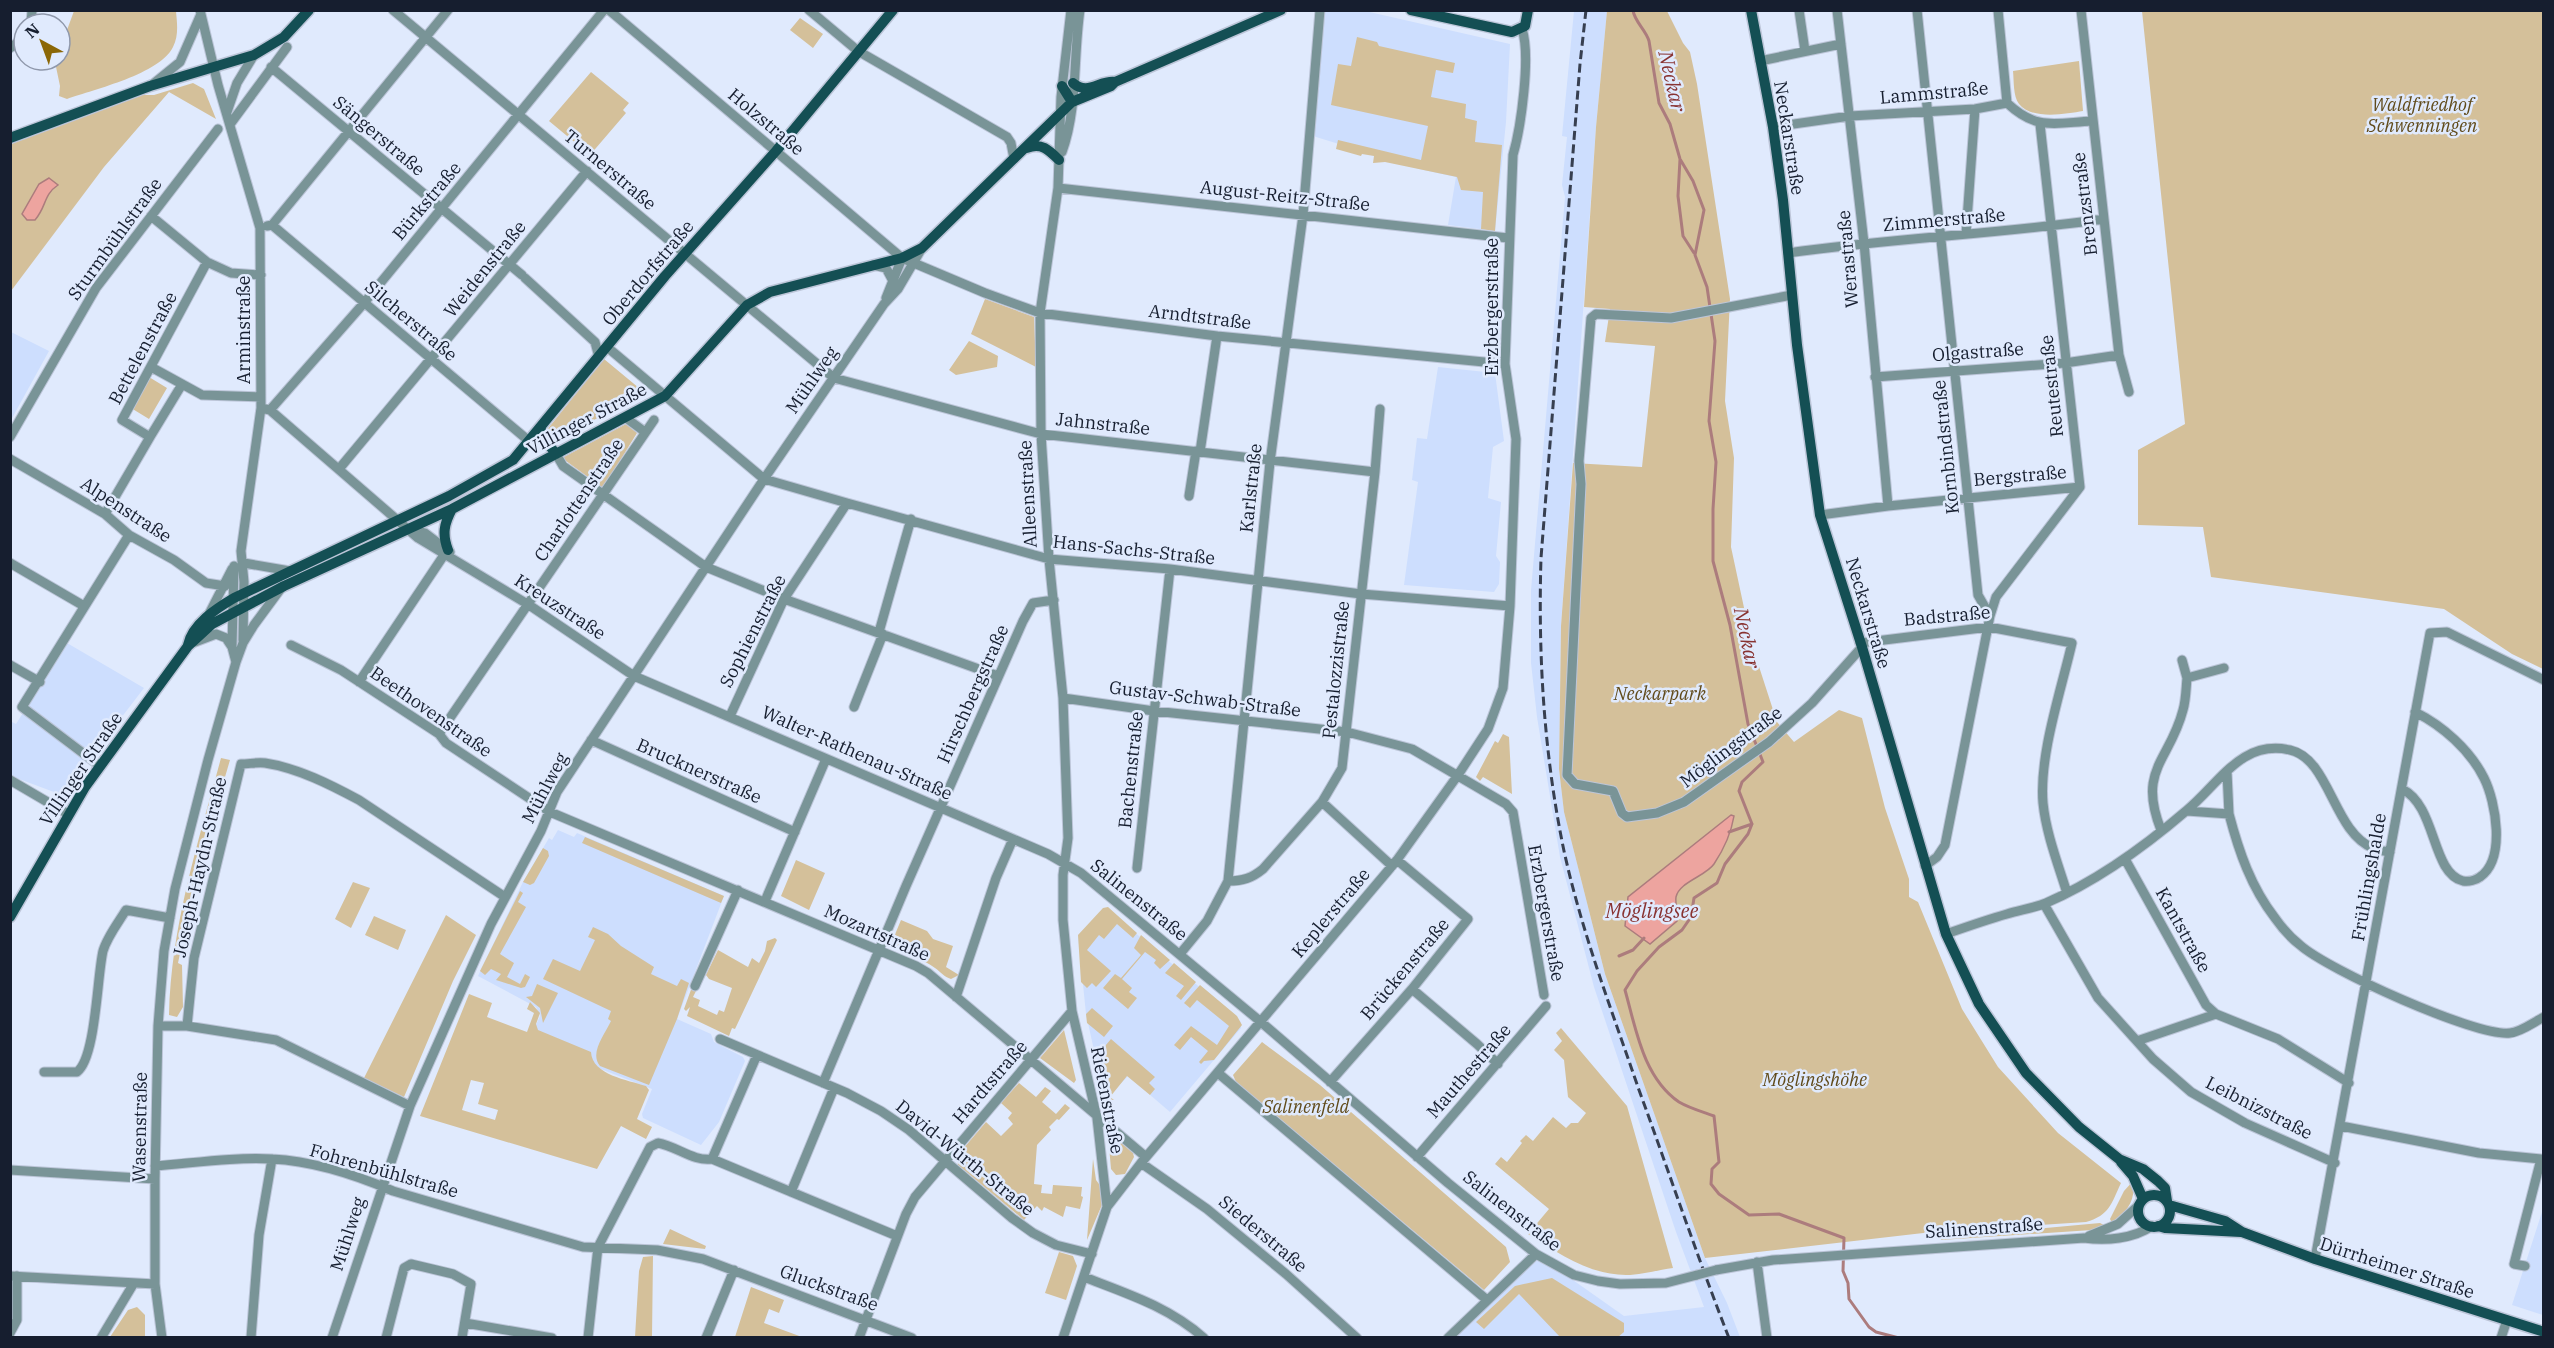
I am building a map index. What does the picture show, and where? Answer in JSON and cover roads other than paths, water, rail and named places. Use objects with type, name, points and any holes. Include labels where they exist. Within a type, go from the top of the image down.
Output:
[{"type":"main road","points":[[10,138],[150,86],[254,55],[284,38],[309,10]]},
{"type":"main road","name":"Oberdorfstraße","points":[[399,519],[449,496],[513,460],[684,254],[776,151],[892,10]]},
{"type":"main road","points":[[1114,82],[1108,81],[1090,89],[1068,85],[1064,93],[1071,105],[1111,86],[1114,82],[1281,10]]},
{"type":"main road","points":[[1411,10],[1512,32],[1522,29]]},
{"type":"main road","name":"Erzbergerstraße","points":[[1522,29],[1528,19],[1528,10]]},
{"type":"main road","name":"Neckarstraße","points":[[1751,10],[1773,127],[1783,200],[1792,295],[1820,515],[1861,645],[1924,866],[1946,934],[1979,1004],[2017,1062],[2079,1127],[2119,1159],[2133,1176],[2141,1202]]},
{"type":"main road","name":"Villinger Straße","points":[[10,917],[68,814],[100,766],[192,644],[212,624],[284,586],[452,509],[665,396],[747,305],[770,292],[902,258],[922,249],[1060,113],[1071,105]]},
{"type":"main road","points":[[1026,148],[1035,145],[1042,147],[1059,160]]},
{"type":"main road","points":[[540,428],[544,438],[556,454]]},
{"type":"main road","points":[[446,552],[443,538],[444,523],[452,509]]},
{"type":"main road","name":"Villinger Straße","points":[[192,644],[189,638],[209,614],[239,596],[399,519]]},
{"type":"main road","name":"Neckarstraße","points":[[2119,1159],[2143,1169],[2158,1181],[2165,1188],[2168,1203]]},
{"type":"main road","points":[[2156,1195],[2168,1203],[2168,1219],[2155,1226],[2141,1218],[2141,1202],[2156,1195]]},
{"type":"main road","name":"Dürrheimer Straße","points":[[2168,1203],[2225,1221],[2242,1232],[2315,1259],[2544,1332]]},
{"type":"main road","name":"Dürrheimer Straße","points":[[2155,1226],[2242,1232]]},
{"type":"street","name":"Turnerstraße","points":[[393,10],[834,378]]},
{"type":"street","points":[[260,228],[272,225],[448,10]]},
{"type":"street","name":"Bürkstraße","points":[[266,409],[364,303],[520,116],[604,10]]},
{"type":"street","name":"Holzstraße","points":[[609,10],[902,258]]},
{"type":"street","points":[[809,10],[858,51],[1007,137],[1011,142],[1014,159]]},
{"type":"street","points":[[1068,85],[1071,10]]},
{"type":"street","points":[[1068,85],[1080,10]]},
{"type":"street","name":"Karlstraße","points":[[1180,954],[1207,921],[1228,881],[1270,462],[1303,214],[1320,10]]},
{"type":"street","points":[[1799,10],[1805,51]]},
{"type":"street","name":"Werastraße","points":[[1837,10],[1864,243],[1888,506]]},
{"type":"street","name":"Kornbindstraße","points":[[1917,10],[1978,595],[1990,616]]},
{"type":"street","points":[[1998,10],[2007,103]]},
{"type":"street","name":"Brenzstraße","points":[[2081,10],[2119,355],[2129,392]]},
{"type":"street","points":[[150,86],[180,62],[201,12]]},
{"type":"street","name":"Arminstraße","points":[[201,12],[214,67],[260,228],[261,397],[266,409],[242,551],[209,614]]},
{"type":"street","name":"Erzbergerstraße","points":[[1510,606],[1516,439],[1505,364],[1508,238],[1513,155],[1520,128],[1524,76],[1525,42],[1522,29]]},
{"type":"street","points":[[1760,61],[1841,44]]},
{"type":"street","points":[[231,123],[286,47]]},
{"type":"street","points":[[227,111],[237,83],[254,55]]},
{"type":"street","name":"Sängerstraße","points":[[272,67],[441,210],[510,265],[596,342],[599,357]]},
{"type":"street","name":"Alleenstraße","points":[[1065,863],[1068,838],[1063,698],[1049,559],[1041,434],[1040,313],[1058,188],[1060,113],[1068,85]]},
{"type":"street","name":"Lammstraße","points":[[1773,127],[1850,116],[1975,109],[2007,103],[2021,116],[2040,124]]},
{"type":"street","name":"Alleenstraße","points":[[1059,160],[1067,138],[1071,105]]},
{"type":"street","points":[[1966,234],[1975,109]]},
{"type":"street","points":[[2040,124],[2092,121]]},
{"type":"street","name":"Reutestraße","points":[[2040,124],[2080,487]]},
{"type":"street","name":"Sturmbühlstraße","points":[[10,437],[96,288],[218,129]]},
{"type":"street","name":"Weidenstraße","points":[[339,469],[586,171]]},
{"type":"street","name":"August-Reitz-Straße","points":[[1058,188],[1508,238]]},
{"type":"street","points":[[152,216],[207,262],[231,273],[261,275]]},
{"type":"street","name":"Zimmerstraße","points":[[1788,253],[1864,243],[2104,219]]},
{"type":"street","name":"Silcherstraße","points":[[272,225],[529,441]]},
{"type":"street","name":"Mühlweg","points":[[332,1338],[381,1186],[410,1106],[462,986],[550,812],[557,792],[764,479],[884,304],[898,289],[922,249]]},
{"type":"street","name":"Arndtstraße","points":[[902,258],[1040,313],[1217,336],[1505,364]]},
{"type":"street","name":"Mühlweg","points":[[884,304],[902,258]]},
{"type":"street","name":"Bettelenstraße","points":[[150,437],[122,420],[207,262]]},
{"type":"street","points":[[871,265],[886,268],[893,281]]},
{"type":"street","name":"Möglingstraße","points":[[1792,295],[1671,318],[1596,314],[1591,318],[1579,461],[1581,484],[1565,768],[1570,781],[1613,791],[1622,813],[1627,817],[1657,813],[1684,802],[1786,729],[1812,703],[1861,645]]},
{"type":"street","points":[[1189,496],[1217,336]]},
{"type":"street","points":[[607,347],[764,479]]},
{"type":"street","name":"Olgastraße","points":[[1875,377],[2065,363],[2119,355]]},
{"type":"street","points":[[151,367],[202,396],[261,397]]},
{"type":"street","name":"Jahnstraße","points":[[834,378],[1041,434],[1270,462],[1375,472]]},
{"type":"street","points":[[105,514],[182,386]]},
{"type":"street","name":"Kreuzstraße","points":[[266,409],[399,519],[418,538],[446,552],[529,605],[634,676]]},
{"type":"street","name":"Pestalozzistraße","points":[[1228,881],[1241,881],[1254,876],[1263,869],[1322,802],[1342,768],[1380,409]]},
{"type":"street","name":"Charlottenstraße","points":[[626,418],[645,432]]},
{"type":"street","name":"Charlottenstraße","points":[[439,734],[654,420]]},
{"type":"street","points":[[556,454],[563,466],[706,567],[998,676]]},
{"type":"street","name":"Alpenstraße","points":[[10,459],[105,514],[129,535],[174,560],[206,583],[225,586]]},
{"type":"street","name":"Hans-Sachs-Straße","points":[[764,479],[1049,559],[1170,569],[1361,594],[1510,606]]},
{"type":"street","points":[[1924,866],[1937,857],[1945,846],[1990,616],[1996,597],[2080,487]]},
{"type":"street","name":"Bergstraße","points":[[1820,515],[1969,497],[2080,487]]},
{"type":"street","name":"Sophienstraße","points":[[730,716],[784,598],[847,503]]},
{"type":"street","points":[[854,707],[881,633],[911,519]]},
{"type":"street","points":[[100,766],[22,707],[40,682],[129,535]]},
{"type":"street","name":"Arminstraße","points":[[239,608],[244,563],[242,551]]},
{"type":"street","points":[[358,682],[446,552]]},
{"type":"street","points":[[10,563],[84,606]]},
{"type":"street","points":[[244,563],[290,571]]},
{"type":"street","name":"Arminstraße","points":[[234,566],[239,596]]},
{"type":"street","name":"Bachenstraße","points":[[1137,868],[1170,569]]},
{"type":"street","name":"Wasenstraße","points":[[162,1338],[155,1284],[155,1179],[158,1026],[164,951],[208,760],[236,662],[243,643],[284,586]]},
{"type":"street","name":"Hirschbergstraße","points":[[823,1083],[998,676],[1033,603],[1054,600]]},
{"type":"street","name":"Keplerstraße","points":[[1107,1207],[1144,1160],[1395,863],[1458,775],[1488,729],[1503,688],[1510,606]]},
{"type":"street","points":[[232,647],[239,608]]},
{"type":"street","name":"Wasenstraße","points":[[239,608],[243,643]]},
{"type":"street","name":"Badstraße","points":[[1861,645],[1989,627],[2072,643],[2045,762],[2043,803],[2067,893]]},
{"type":"street","name":"Frühlingshalde","points":[[2315,1259],[2335,1163],[2430,633],[2447,632],[2544,680]]},
{"type":"street","points":[[192,644],[216,634],[226,638],[232,647],[236,662]]},
{"type":"street","name":"Beethovenstraße","points":[[291,645],[341,669],[550,812]]},
{"type":"street","points":[[2161,830],[2152,795],[2154,775],[2183,711],[2187,678],[2182,660]]},
{"type":"street","points":[[10,665],[40,682]]},
{"type":"street","points":[[2187,678],[2224,668]]},
{"type":"street","name":"Walter-Rathenau-Straße","points":[[634,676],[1065,863]]},
{"type":"street","name":"Gustav-Schwab-Straße","points":[[1063,698],[1154,711],[1347,732],[1412,749],[1510,808],[1516,837]]},
{"type":"street","points":[[2402,789],[2416,798],[2428,820],[2443,862],[2452,875],[2464,881],[2476,880],[2487,872],[2493,860],[2496,833],[2493,804],[2484,778],[2457,741],[2428,718],[2415,712]]},
{"type":"street","name":"Brucknerstraße","points":[[591,740],[795,832]]},
{"type":"street","points":[[1946,934],[2044,904],[2067,893],[2125,859],[2187,811],[2247,754],[2265,748],[2291,750],[2303,756],[2316,769],[2344,821],[2361,841],[2373,848],[2390,852]]},
{"type":"street","points":[[765,901],[826,759]]},
{"type":"street","name":"Joseph-Haydn-Straße","points":[[187,1026],[194,958],[241,764],[264,763],[318,779],[336,788],[359,800],[505,897]]},
{"type":"street","points":[[2228,772],[2229,814],[2244,864],[2259,896],[2301,946],[2366,985],[2488,1031],[2511,1033],[2544,1017]]},
{"type":"street","points":[[10,780],[68,814]]},
{"type":"street","points":[[1322,802],[1395,863]]},
{"type":"street","points":[[2187,811],[2229,814]]},
{"type":"street","name":"Mozartstraße","points":[[550,812],[922,969],[1144,1160]]},
{"type":"street","name":"Erzbergerstraße","points":[[1516,837],[1544,995]]},
{"type":"street","points":[[956,997],[996,878],[1013,839]]},
{"type":"street","name":"Kantstraße","points":[[2125,859],[2206,1005],[2216,1014]]},
{"type":"street","name":"Salinenstraße","points":[[1065,863],[1082,873],[1180,954],[1417,1157],[1536,1254],[1574,1275],[1620,1284],[1666,1283],[1757,1262],[2128,1236],[2155,1226]]},
{"type":"street","name":"Rietenstraße","points":[[1063,1338],[1107,1207],[1097,1118],[1072,1011],[1063,920],[1065,863]]},
{"type":"street","name":"Brückenstraße","points":[[1330,1082],[1412,989],[1468,919],[1395,863]]},
{"type":"street","points":[[695,986],[738,890]]},
{"type":"street","name":"Leibnizstraße","points":[[2044,904],[2098,998],[2152,1059],[2191,1092],[2245,1123],[2335,1163]]},
{"type":"street","points":[[44,1072],[77,1072],[83,1065],[95,1019],[103,953],[126,910],[170,918]]},
{"type":"street","points":[[1412,989],[1498,1064]]},
{"type":"street","name":"Mauthestraße","points":[[1417,1157],[1546,1006]]},
{"type":"street","name":"Hardtstraße","points":[[859,1338],[897,1236],[915,1197],[1072,1011]]},
{"type":"street","points":[[2137,1041],[2216,1014],[2278,1039],[2349,1083]]},
{"type":"street","points":[[158,1026],[187,1026],[276,1040],[410,1106]]},
{"type":"street","name":"David-Würth-Straße","points":[[720,1039],[823,1083],[881,1111],[909,1130],[1033,1233],[1056,1245],[1092,1254]]},
{"type":"street","points":[[712,1159],[757,1055]]},
{"type":"street","points":[[1218,1073],[1487,1300]]},
{"type":"street","points":[[791,1192],[834,1088]]},
{"type":"street","points":[[2341,1126],[2478,1153],[2542,1159],[2514,1264],[2525,1266]]},
{"type":"street","points":[[588,1338],[598,1247],[650,1147],[658,1143],[666,1144],[704,1161],[712,1159],[897,1236]]},
{"type":"street","points":[[251,1338],[259,1235],[272,1159]]},
{"type":"street","name":"Fohrenbühlstraße","points":[[156,1166],[272,1159],[305,1163],[583,1247],[598,1247]]},
{"type":"street","name":"Siederstraße","points":[[1144,1160],[1286,1274],[1357,1338]]},
{"type":"street","points":[[10,1170],[155,1179]]},
{"type":"street","name":"Salinenstraße","points":[[2084,1238],[2118,1224],[2141,1202]]},
{"type":"street","name":"Gluckstraße","points":[[598,1247],[672,1253],[703,1259],[912,1338]]},
{"type":"street","points":[[1448,1338],[1536,1254]]},
{"type":"street","points":[[1757,1262],[1767,1338]]},
{"type":"street","points":[[386,1338],[404,1268],[407,1265],[453,1274],[471,1284],[462,1338]]},
{"type":"street","points":[[706,1338],[734,1270]]},
{"type":"street","points":[[10,1333],[17,1320],[14,1276],[155,1284]]},
{"type":"street","points":[[1084,1278],[1151,1302],[1180,1318],[1204,1338]]},
{"type":"street","points":[[101,1338],[134,1283]]},
{"type":"street","points":[[2501,1338],[2507,1320]]},
{"type":"street","points":[[465,1323],[552,1338]]},
{"type":"water","points":[[49,178],[58,185],[47,197],[35,220],[27,220],[22,214],[39,184]]},
{"type":"water","name":"Möglingsee","points":[[1731,815],[1734,816],[1729,835],[1714,864],[1678,892],[1676,897],[1677,921],[1650,944],[1625,926],[1628,897]]},
{"type":"waterway","name":"Neckar","points":[[1633,10],[1649,41],[1659,103],[1670,124],[1680,159],[1693,181],[1704,210],[1695,255],[1707,287],[1715,341],[1709,421],[1716,462],[1713,561],[1730,625],[1748,724],[1763,762],[1742,782],[1739,791],[1752,824],[1729,832]]},
{"type":"waterway","name":"Neckar","points":[[1680,159],[1678,196],[1683,236],[1694,253]]},
{"type":"waterway","points":[[1752,824],[1748,834],[1725,864],[1717,883],[1694,898],[1691,917],[1682,930],[1659,947],[1637,971],[1625,990],[1637,1036],[1649,1066],[1667,1092],[1679,1102],[1714,1116],[1719,1162],[1712,1169],[1711,1184],[1719,1194],[1749,1215],[1779,1214],[1844,1238],[1843,1271],[1848,1283],[1849,1299],[1869,1327],[1876,1332],[1899,1338]]},
{"type":"waterway","name":"Neckar","points":[[1619,956],[1633,950],[1644,938]]},
{"type":"railway","points":[[1586,10],[1541,558],[1542,668],[1547,742],[1564,851],[1589,942],[1639,1090],[1729,1338]]},
{"type":"park label","name":"Waldfriedhof Schwenningen","points":[[2422,115]]},
{"type":"park label","name":"Neckarpark","points":[[1660,694]]},
{"type":"park label","name":"Möglingshöhe","points":[[1815,1080]]},
{"type":"park label","name":"Salinenfeld","points":[[1306,1107]]}]
